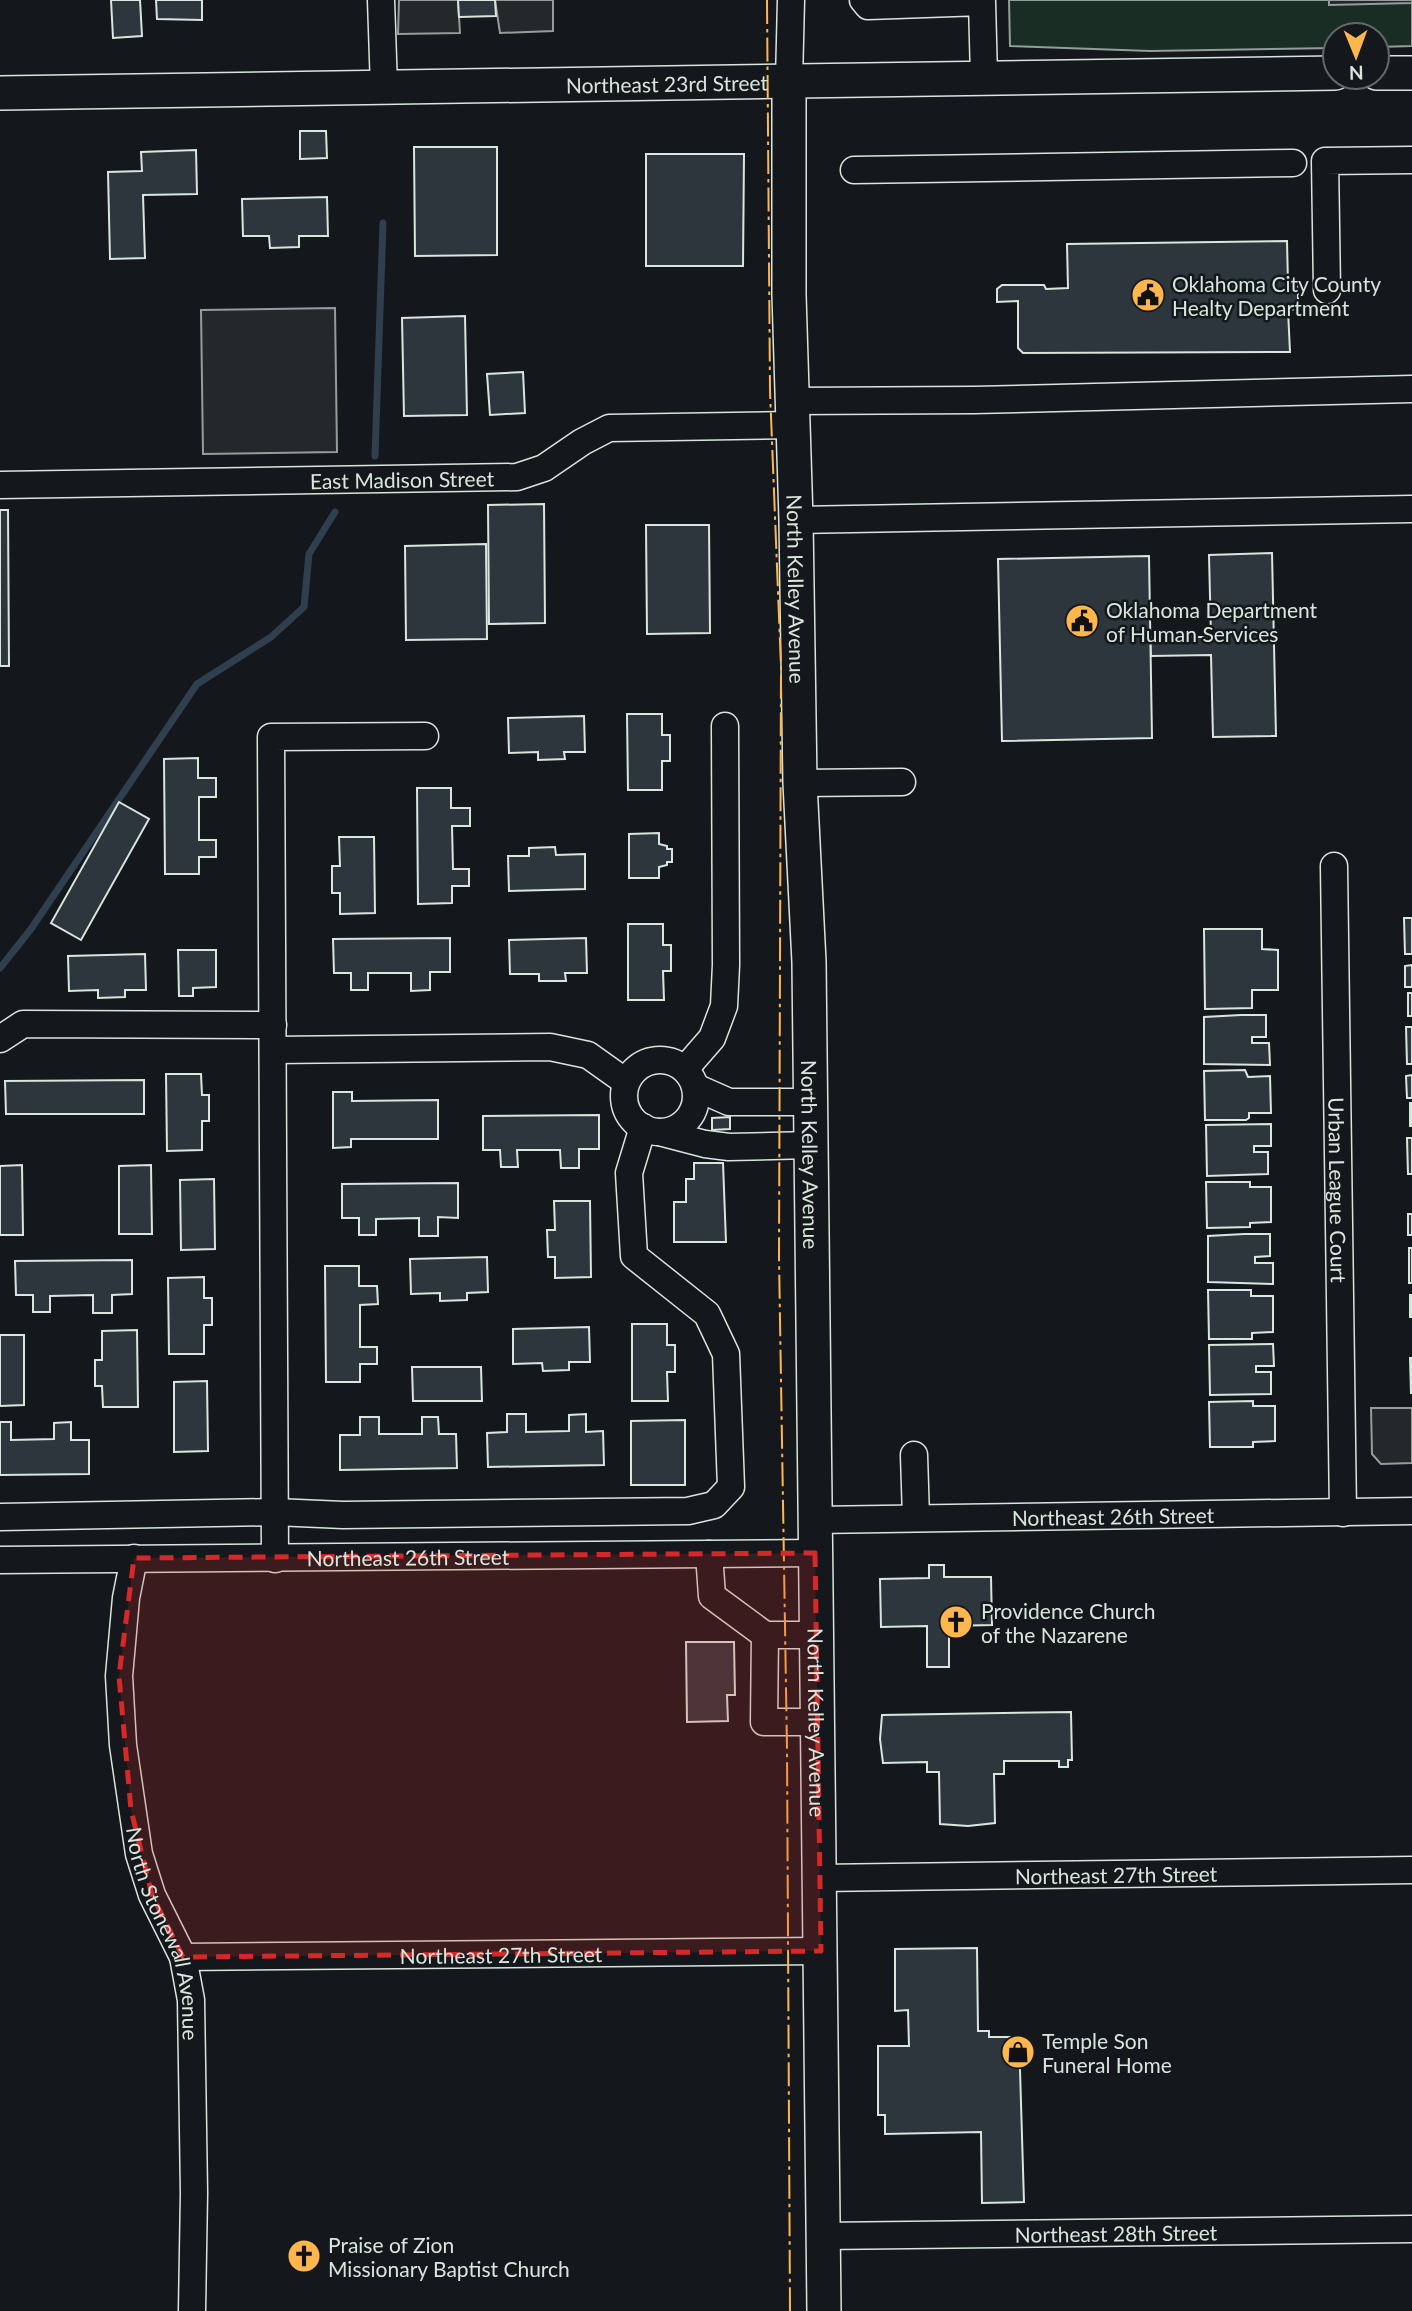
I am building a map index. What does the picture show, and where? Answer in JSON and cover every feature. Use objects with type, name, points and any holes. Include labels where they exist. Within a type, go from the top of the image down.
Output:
[{"type":"main road","name":"Northeast 23rd Street","points":[[0,93],[1321,73]]},
{"type":"main road","points":[[1391,73],[1412,73]]},
{"type":"main road","name":"North Kelley Avenue","points":[[789,81],[792,413],[800,783],[809,962],[824,2311]]},
{"type":"street","points":[[381,0],[384,88]]},
{"type":"street","name":"North Kelley Avenue","points":[[789,81],[791,0]]},
{"type":"street","points":[[863,0],[867,6],[904,2],[982,1],[984,78]]},
{"type":"street","points":[[1327,290],[1325,161],[1412,160]]},
{"type":"street","points":[[854,170],[1293,163]]},
{"type":"street","name":"East Madison Street","points":[[0,485],[517,477],[544,468],[582,442],[609,428],[988,400],[1412,389]]},
{"type":"street","points":[[796,520],[1412,509]]},
{"type":"street","points":[[651,1129],[670,1130],[688,1119],[694,1109],[690,1078],[712,1038],[724,1006],[725,726]]},
{"type":"street","points":[[275,1559],[271,737],[425,736]]},
{"type":"street","points":[[800,783],[902,782]]},
{"type":"street","name":"Urban League Court","points":[[1334,866],[1343,1513]]},
{"type":"street","points":[[0,1039],[23,1024],[273,1038],[550,1047],[588,1055],[626,1082]]},
{"type":"street","points":[[811,1102],[729,1102],[690,1078],[675,1063],[664,1060],[652,1060],[641,1065],[632,1072],[626,1082],[625,1105],[629,1115],[651,1129],[705,1144],[729,1147],[811,1145]]},
{"type":"street","points":[[0,1517],[275,1512],[343,1515],[636,1512],[688,1511],[714,1505],[731,1486],[726,1354],[707,1314],[634,1256],[629,1173],[651,1129]]},
{"type":"street","points":[[914,1455],[916,1518]]},
{"type":"street","name":"Northeast 26th Street","points":[[815,1520],[1412,1511]]},
{"type":"street","name":"Northeast 26th Street","points":[[0,1560],[815,1553]]},
{"type":"street","points":[[709,1554],[712,1597],[765,1636],[816,1635]]},
{"type":"street","name":"North Stonewall Avenue","points":[[134,1558],[126,1598],[119,1676],[123,1745],[139,1854],[152,1895],[183,1957],[189,1980],[194,2193],[192,2311]]},
{"type":"street","points":[[765,1636],[764,1722],[818,1722]]},
{"type":"street","name":"Northeast 27th Street","points":[[820,1878],[1412,1870]]},
{"type":"street","name":"Northeast 27th Street","points":[[183,1957],[821,1951]]},
{"type":"street","name":"Northeast 28th Street","points":[[822,2236],[1412,2229]]},
{"type":"highlighted area","points":[[815,1553],[821,1951],[183,1957],[152,1895],[131,1810],[119,1676],[134,1558]]},
{"type":"green space","points":[[1009,0],[1412,0],[1412,46],[1391,47],[1391,21],[1321,21],[1321,48],[1150,51],[1010,46]]},
{"type":"shaded area","points":[[399,0],[458,0],[460,33],[398,34]]},
{"type":"shaded area","points":[[495,0],[553,0],[553,31],[500,33]]},
{"type":"shaded area","points":[[1329,0],[1412,0],[1412,3],[1329,5]]},
{"type":"shaded area","points":[[335,308],[337,452],[203,454],[201,310]]},
{"type":"shaded area","points":[[1371,1408],[1412,1408],[1412,1463],[1381,1464],[1372,1454]]},
{"type":"building","points":[[111,0],[140,0],[142,36],[113,38]]},
{"type":"building","points":[[156,0],[202,0],[202,20],[157,19]]},
{"type":"building","points":[[458,0],[495,0],[496,16],[459,17]]},
{"type":"building","points":[[300,131],[326,131],[327,158],[300,159]]},
{"type":"building","points":[[414,147],[497,147],[497,255],[415,256]]},
{"type":"building","points":[[196,150],[197,194],[143,195],[145,258],[110,259],[108,172],[142,171],[141,152]]},
{"type":"building","points":[[646,154],[744,154],[743,266],[646,266]]},
{"type":"building","points":[[327,197],[328,236],[299,236],[299,247],[270,248],[269,236],[243,236],[242,199]]},
{"type":"building","name":"Oklahoma City County Healty Department","points":[[1287,241],[1288,284],[1298,284],[1298,309],[1288,310],[1290,352],[1023,353],[1018,348],[1018,301],[997,302],[997,289],[1002,285],[1068,288],[1067,244]]},
{"type":"building","points":[[465,316],[467,415],[404,416],[402,318]]},
{"type":"building","points":[[523,372],[525,413],[490,415],[487,374]]},
{"type":"building","points":[[544,504],[545,623],[489,624],[488,505]]},
{"type":"building","points":[[0,510],[8,510],[9,666],[0,666]]},
{"type":"building","points":[[646,525],[709,525],[710,633],[647,634]]},
{"type":"building","points":[[486,544],[487,639],[406,640],[405,546]]},
{"type":"building","points":[[1272,553],[1276,736],[1213,737],[1211,655],[1151,656],[1150,637],[1211,637],[1209,555]]},
{"type":"building","points":[[1149,556],[1152,738],[1002,741],[998,559]]},
{"type":"building","points":[[627,714],[662,714],[662,735],[670,735],[670,761],[662,761],[662,790],[628,790]]},
{"type":"building","points":[[584,716],[585,752],[564,752],[565,759],[538,760],[538,752],[509,753],[508,718]]},
{"type":"building","points":[[198,758],[198,778],[216,778],[216,797],[199,797],[199,840],[216,840],[216,857],[199,857],[199,874],[165,874],[164,759]]},
{"type":"building","points":[[417,788],[451,788],[451,808],[470,808],[470,826],[452,826],[453,869],[469,869],[469,886],[452,886],[452,903],[418,904]]},
{"type":"building","points":[[119,802],[149,819],[81,940],[51,923]]},
{"type":"building","points":[[659,833],[659,844],[672,849],[672,862],[659,867],[659,878],[629,878],[629,834]]},
{"type":"building","points":[[339,837],[374,837],[375,913],[340,914],[340,893],[332,893],[332,866],[340,866]]},
{"type":"building","points":[[555,847],[556,855],[585,854],[585,889],[509,891],[508,856],[529,856],[529,848]]},
{"type":"building","points":[[1404,918],[1412,918],[1412,954],[1405,954]]},
{"type":"building","points":[[628,924],[663,924],[663,945],[671,945],[671,971],[663,971],[664,1000],[628,1000]]},
{"type":"building","points":[[1204,929],[1262,929],[1262,949],[1278,950],[1278,990],[1252,990],[1252,1008],[1205,1009]]},
{"type":"building","points":[[450,938],[450,972],[430,972],[430,990],[411,991],[411,973],[368,973],[368,990],[351,990],[351,973],[334,973],[333,939]]},
{"type":"building","points":[[586,938],[587,973],[565,973],[566,981],[539,981],[539,974],[510,974],[509,940]]},
{"type":"building","points":[[178,950],[216,950],[216,987],[193,988],[193,996],[179,996]]},
{"type":"building","points":[[145,954],[146,990],[125,990],[125,997],[98,998],[98,990],[69,991],[68,956]]},
{"type":"building","points":[[1412,965],[1412,987],[1405,987],[1405,966]]},
{"type":"building","points":[[1408,993],[1412,993],[1412,1016],[1408,1016]]},
{"type":"building","points":[[1266,1015],[1266,1037],[1252,1037],[1252,1043],[1269,1043],[1270,1065],[1204,1064],[1204,1017]]},
{"type":"building","points":[[1406,1027],[1412,1027],[1412,1064],[1407,1064]]},
{"type":"building","points":[[1245,1070],[1248,1077],[1270,1076],[1271,1113],[1249,1113],[1246,1120],[1205,1120],[1204,1071]]},
{"type":"building","points":[[166,1074],[201,1074],[202,1095],[209,1095],[209,1121],[202,1121],[202,1150],[167,1151]]},
{"type":"building","points":[[1412,1075],[1412,1098],[1407,1098],[1406,1076]]},
{"type":"building","points":[[144,1080],[144,1114],[6,1114],[5,1081]]},
{"type":"building","points":[[333,1092],[352,1092],[352,1101],[438,1100],[438,1139],[351,1139],[351,1147],[333,1148]]},
{"type":"building","points":[[1412,1103],[1412,1126],[1410,1126]]},
{"type":"building","points":[[599,1115],[599,1149],[579,1149],[579,1168],[561,1168],[560,1150],[517,1150],[518,1167],[501,1167],[500,1150],[483,1150],[483,1116]]},
{"type":"building","points":[[730,1117],[730,1129],[712,1130],[712,1118]]},
{"type":"building","points":[[1271,1124],[1271,1146],[1254,1146],[1254,1152],[1268,1152],[1268,1174],[1207,1176],[1206,1125]]},
{"type":"building","points":[[1407,1138],[1412,1138],[1412,1174],[1408,1174]]},
{"type":"building","points":[[694,1163],[723,1163],[726,1242],[674,1242],[674,1202],[686,1202],[686,1179],[694,1179]]},
{"type":"building","points":[[22,1165],[23,1235],[0,1235],[0,1166]]},
{"type":"building","points":[[151,1165],[152,1234],[119,1234],[119,1166]]},
{"type":"building","points":[[214,1179],[215,1249],[181,1250],[180,1180]]},
{"type":"building","points":[[1206,1182],[1250,1182],[1250,1187],[1271,1187],[1271,1222],[1250,1223],[1250,1227],[1207,1228]]},
{"type":"building","points":[[458,1183],[458,1218],[438,1217],[438,1236],[419,1236],[419,1218],[376,1219],[376,1235],[359,1235],[359,1218],[342,1218],[342,1184]]},
{"type":"building","points":[[554,1201],[590,1201],[591,1277],[555,1278],[555,1257],[548,1257],[547,1230],[555,1230]]},
{"type":"building","points":[[1408,1214],[1412,1214],[1412,1235],[1408,1235]]},
{"type":"building","points":[[1270,1234],[1270,1256],[1255,1257],[1255,1263],[1273,1263],[1273,1284],[1208,1282],[1208,1236]]},
{"type":"building","points":[[1409,1248],[1412,1248],[1412,1283],[1409,1283]]},
{"type":"building","points":[[487,1257],[488,1292],[467,1293],[467,1300],[440,1301],[440,1293],[411,1294],[410,1259]]},
{"type":"building","points":[[132,1260],[132,1294],[112,1295],[112,1313],[93,1313],[93,1295],[50,1296],[50,1312],[33,1312],[33,1295],[16,1295],[15,1261]]},
{"type":"building","points":[[325,1266],[359,1266],[359,1286],[377,1286],[378,1304],[360,1305],[360,1347],[377,1347],[377,1364],[360,1364],[360,1382],[326,1382]]},
{"type":"building","points":[[204,1277],[204,1298],[212,1298],[212,1325],[204,1325],[204,1354],[169,1354],[168,1278]]},
{"type":"building","points":[[1208,1290],[1251,1290],[1251,1296],[1273,1296],[1273,1332],[1252,1333],[1252,1339],[1209,1339]]},
{"type":"building","points":[[1412,1295],[1412,1317],[1410,1317]]},
{"type":"building","points":[[632,1324],[667,1324],[667,1345],[675,1345],[675,1372],[667,1372],[668,1401],[632,1401]]},
{"type":"building","points":[[589,1327],[590,1362],[569,1362],[569,1370],[543,1371],[542,1363],[513,1364],[513,1329]]},
{"type":"building","points":[[137,1330],[138,1407],[103,1407],[102,1386],[95,1386],[95,1360],[102,1360],[102,1331]]},
{"type":"building","points":[[0,1335],[24,1335],[24,1405],[0,1406]]},
{"type":"building","points":[[1273,1344],[1274,1366],[1256,1366],[1256,1372],[1271,1372],[1271,1394],[1210,1395],[1209,1345]]},
{"type":"building","points":[[1412,1358],[1412,1393],[1411,1393]]},
{"type":"building","points":[[412,1367],[481,1367],[482,1401],[413,1401]]},
{"type":"building","points":[[207,1381],[208,1451],[174,1452],[174,1382]]},
{"type":"building","points":[[1253,1401],[1253,1406],[1275,1406],[1275,1441],[1253,1442],[1253,1447],[1210,1447],[1209,1402]]},
{"type":"building","points":[[507,1414],[526,1414],[526,1432],[569,1431],[569,1415],[586,1414],[586,1432],[603,1431],[604,1465],[488,1467],[487,1433],[507,1432]]},
{"type":"building","points":[[360,1417],[379,1417],[379,1434],[422,1434],[422,1417],[438,1417],[439,1434],[456,1434],[457,1468],[340,1470],[340,1435],[360,1435]]},
{"type":"building","points":[[685,1420],[685,1485],[631,1485],[631,1421]]},
{"type":"building","points":[[0,1422],[11,1422],[11,1440],[54,1439],[54,1423],[71,1422],[71,1440],[89,1440],[89,1474],[0,1475]]},
{"type":"building","points":[[929,1565],[944,1565],[944,1577],[991,1577],[992,1625],[949,1626],[949,1667],[927,1667],[927,1626],[881,1627],[880,1579],[929,1578]]},
{"type":"building","points":[[686,1642],[734,1642],[735,1695],[727,1695],[728,1721],[687,1722]]},
{"type":"building","points":[[1071,1712],[1072,1760],[1068,1760],[1068,1767],[1059,1767],[1059,1761],[1004,1761],[1004,1774],[994,1774],[995,1823],[968,1826],[940,1824],[939,1772],[927,1772],[927,1762],[883,1763],[880,1739],[882,1715]]},
{"type":"building","points":[[977,1948],[978,2031],[989,2031],[989,2037],[1019,2037],[1024,2202],[982,2203],[981,2132],[885,2134],[885,2115],[878,2115],[878,2046],[909,2046],[908,2010],[895,2011],[895,1949]]},
{"type":"waterway","points":[[375,456],[383,223]]},
{"type":"waterway","points":[[0,968],[31,929],[197,684],[271,637],[304,607],[309,554],[335,512]]},
{"type":"power","points":[[767,0],[770,391],[781,667],[779,1258],[787,1749],[790,2311]]},
{"type":"place","name":"Oklahoma City County Healty Department","points":[[1148,295]]},
{"type":"place","name":"Oklahoma Department of Human Services","points":[[1082,621]]},
{"type":"place","name":"Providence Church of the Nazarene","points":[[956,1622]]},
{"type":"place","name":"Temple Son Funeral Home","points":[[1018,2052]]},
{"type":"place","name":"Praise of Zion Missionary Baptist Church","points":[[304,2256]]}]
